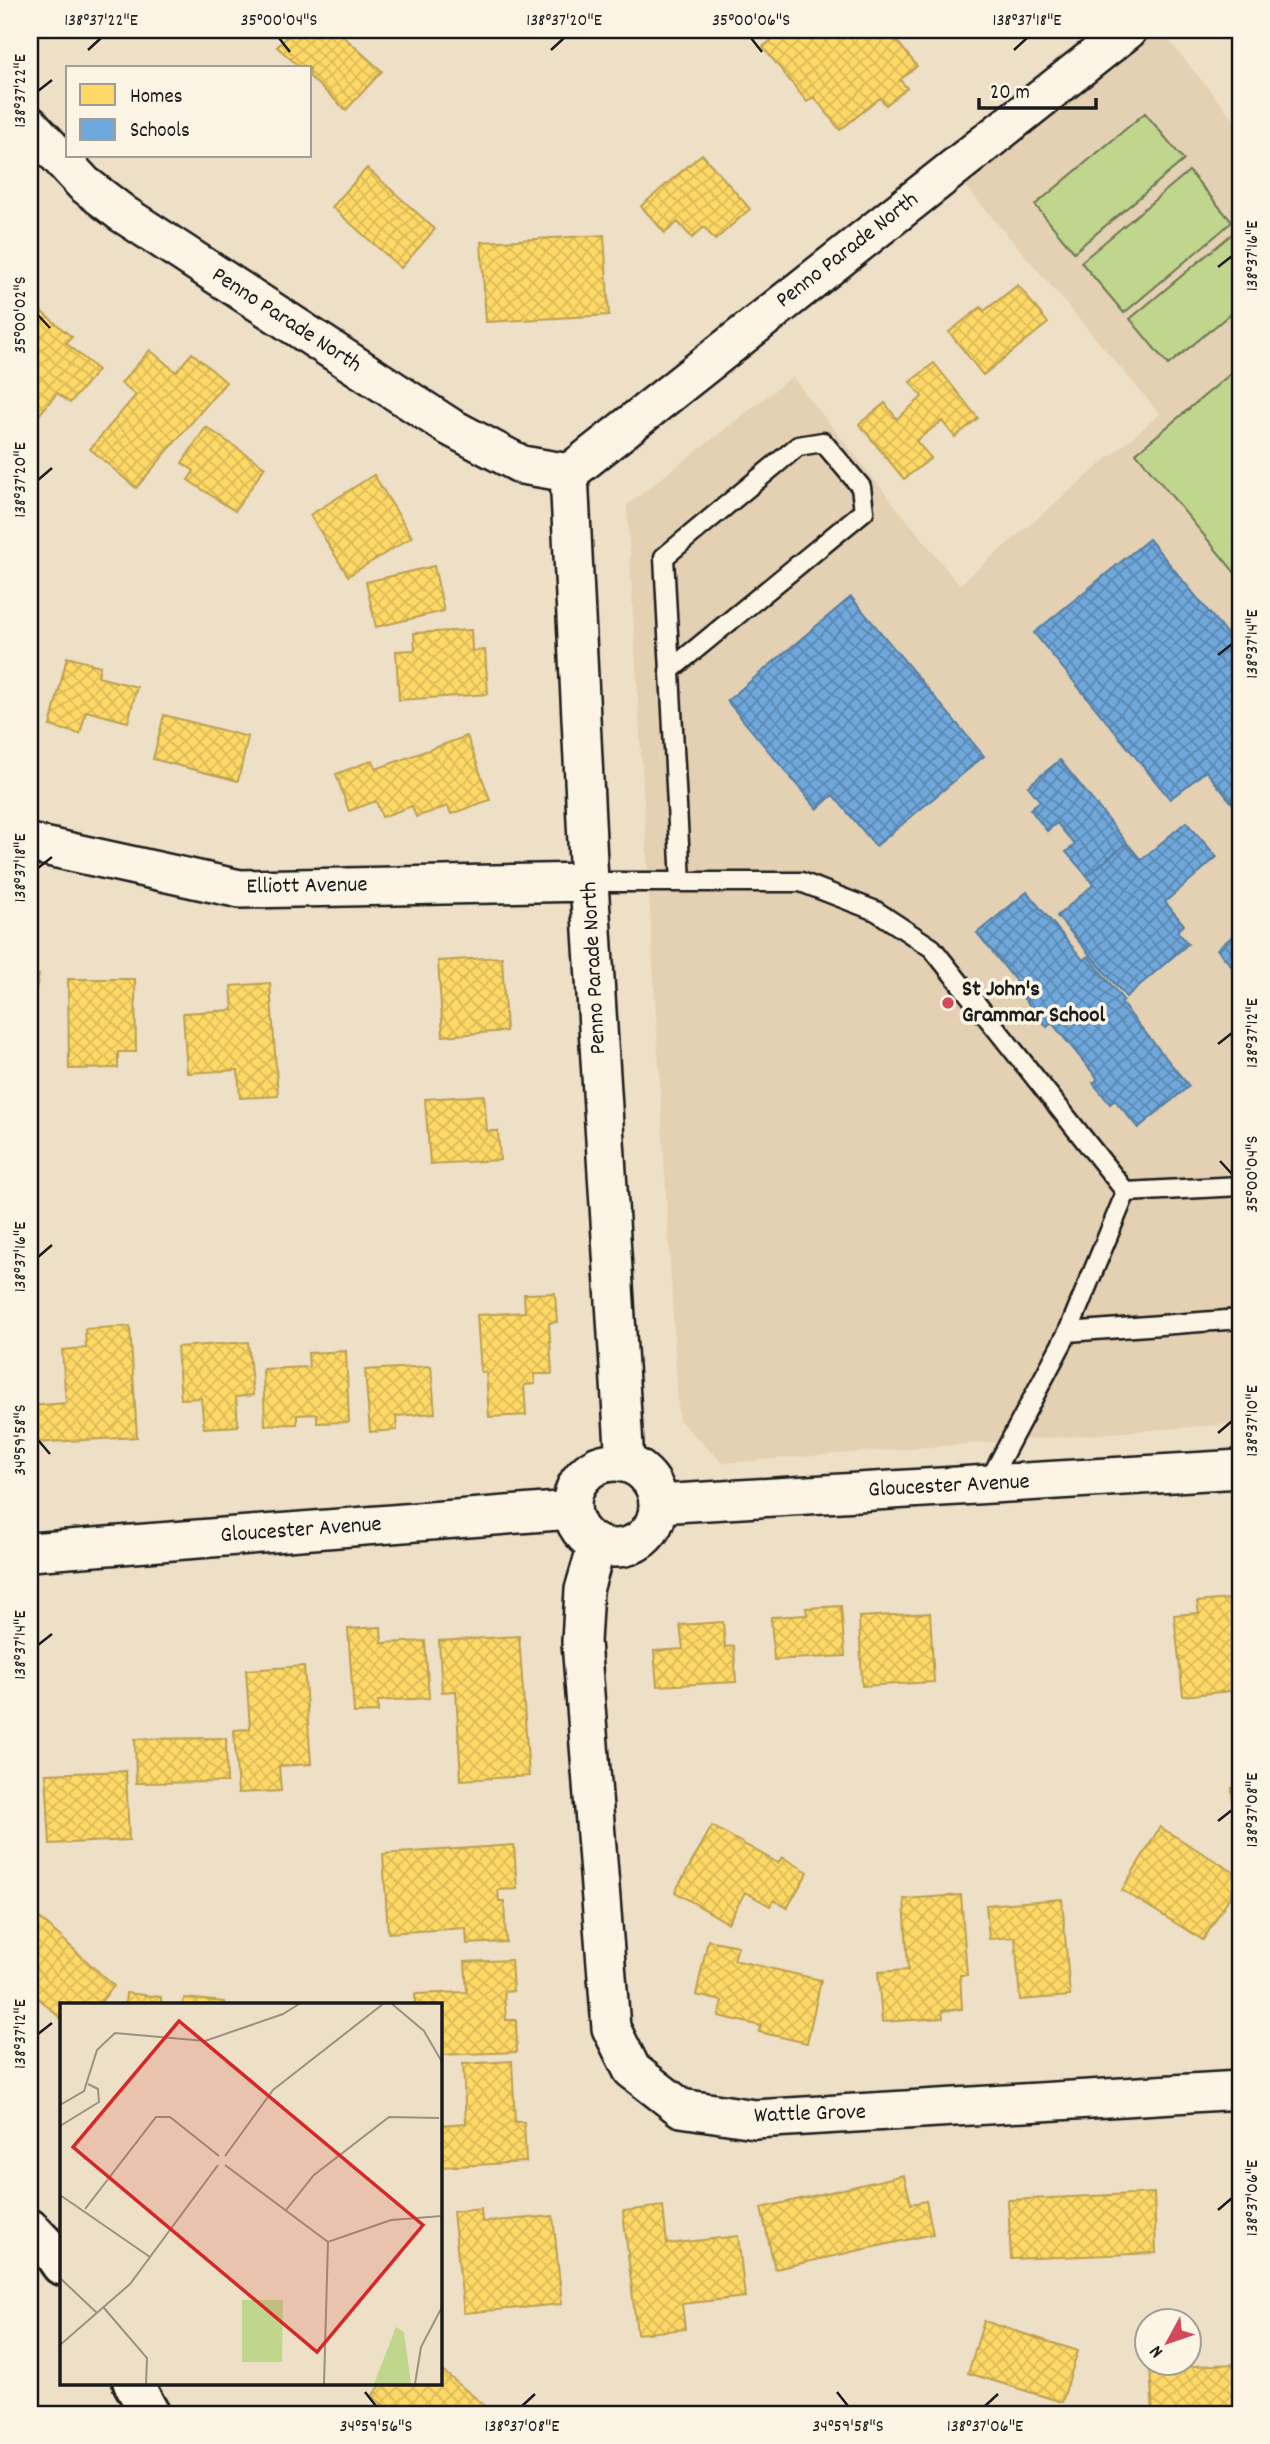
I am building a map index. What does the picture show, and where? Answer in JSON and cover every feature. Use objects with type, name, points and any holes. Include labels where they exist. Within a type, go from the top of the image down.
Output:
[{"type":"main road","points":[[30,2229],[60,2264]]},
{"type":"main road","points":[[134,2384],[150,2414]]},
{"type":"street","name":"Penno Parade North","points":[[30,125],[84,184],[122,214],[426,411],[522,465],[569,472],[1128,30]]},
{"type":"street","name":"Penno Parade North","points":[[569,472],[589,882],[625,1463]]},
{"type":"street","name":"Elliott Avenue","points":[[30,843],[240,889],[589,882]]},
{"type":"street","points":[[625,1463],[638,1469],[648,1478],[655,1490],[658,1504],[656,1518],[650,1531],[639,1542],[611,1549],[597,1545],[580,1531],[571,1510],[572,1496],[577,1483],[586,1472],[598,1465],[625,1463]]},
{"type":"street","name":"Gloucester Avenue","points":[[658,1504],[1240,1469]]},
{"type":"street","name":"Gloucester Avenue","points":[[30,1552],[571,1510]]},
{"type":"street","name":"Wattle Grove","points":[[597,1545],[584,1590],[581,1642],[611,2028],[632,2070],[681,2108],[755,2119],[1240,2090]]},
{"type":"lane","points":[[669,671],[864,511],[861,487],[822,442],[798,446],[664,557],[669,671],[681,882]]},
{"type":"lane","points":[[589,882],[801,882],[876,911],[932,948],[1126,1192]]},
{"type":"lane","points":[[1126,1192],[1240,1186]]},
{"type":"lane","points":[[987,1485],[1068,1332],[1126,1192]]},
{"type":"lane","points":[[1068,1332],[1240,1319]]},
{"type":"shaded area","name":"St John's Grammar School","points":[[1156,30],[1160,30],[1240,127],[1240,1423],[723,1463],[679,1420],[627,505],[792,377],[959,585],[1160,414],[964,184]]},
{"type":"green space","points":[[1145,113],[1184,160],[1074,252],[1035,205]]},
{"type":"green space","points":[[1189,171],[1232,222],[1124,313],[1081,262]]},
{"type":"green space","points":[[1239,228],[1240,306],[1168,365],[1130,319]]},
{"type":"green space","points":[[1240,366],[1240,579],[1136,453]]},
{"type":"building: Homes","points":[[293,30],[336,30],[382,71],[346,110],[312,79],[312,66],[299,66],[277,47]]},
{"type":"building: Homes","points":[[784,30],[888,30],[917,66],[900,80],[907,88],[886,105],[880,98],[840,130],[814,97],[807,102],[763,47]]},
{"type":"building: Homes","points":[[702,154],[750,209],[715,240],[704,227],[692,238],[678,222],[665,233],[641,206]]},
{"type":"building: Homes","points":[[367,168],[435,229],[401,268],[332,207]]},
{"type":"building: Homes","points":[[604,235],[609,315],[486,322],[481,242]]},
{"type":"building: Homes","points":[[1018,285],[1048,323],[983,375],[949,332],[981,307],[984,311]]},
{"type":"building: Homes","points":[[30,302],[72,337],[66,343],[98,370],[70,403],[57,393],[30,426]]},
{"type":"building: Homes","points":[[150,350],[176,372],[192,353],[226,382],[136,488],[90,449],[136,395],[121,383]]},
{"type":"building: Homes","points":[[934,363],[978,418],[955,437],[942,421],[916,441],[931,458],[904,479],[859,424],[885,403],[897,419],[922,397],[910,382]]},
{"type":"building: Homes","points":[[206,427],[265,467],[235,511],[188,480],[194,471],[182,463]]},
{"type":"building: Homes","points":[[374,475],[412,537],[348,576],[310,515]]},
{"type":"building: Homes","points":[[434,566],[444,611],[376,627],[366,582]]},
{"type":"building: Homes","points":[[471,630],[472,651],[485,650],[488,694],[399,700],[396,651],[415,650],[414,633]]},
{"type":"building: Homes","points":[[67,657],[100,666],[98,677],[137,687],[128,722],[86,711],[80,734],[50,726]]},
{"type":"building: Homes","points":[[164,715],[248,737],[238,781],[153,759]]},
{"type":"building: Homes","points":[[467,736],[490,800],[451,814],[448,806],[416,817],[412,806],[382,817],[376,801],[349,811],[336,774],[373,760],[376,769]]},
{"type":"building: Homes","points":[[502,957],[506,1031],[443,1036],[438,961]]},
{"type":"building: Homes","points":[[30,973],[39,975],[30,1015]]},
{"type":"building: Homes","points":[[68,979],[135,979],[136,1052],[118,1052],[118,1068],[69,1069]]},
{"type":"building: Homes","points":[[270,983],[278,1096],[240,1098],[238,1070],[187,1073],[183,1013],[233,1010],[231,986]]},
{"type":"building: Homes","points":[[484,1095],[487,1131],[498,1131],[500,1160],[430,1164],[425,1099]]},
{"type":"building: Homes","points":[[555,1293],[557,1322],[549,1323],[552,1374],[534,1374],[535,1384],[524,1385],[526,1415],[489,1417],[486,1372],[481,1372],[477,1315],[525,1312],[524,1294]]},
{"type":"building: Homes","points":[[130,1326],[137,1437],[32,1443],[30,1406],[66,1403],[62,1350],[86,1348],[85,1329]]},
{"type":"building: Homes","points":[[248,1342],[253,1395],[236,1397],[238,1426],[204,1428],[201,1398],[181,1399],[177,1347]]},
{"type":"building: Homes","points":[[346,1351],[349,1422],[317,1423],[317,1414],[297,1415],[297,1424],[265,1425],[263,1369],[309,1367],[308,1353]]},
{"type":"building: Homes","points":[[431,1366],[435,1413],[396,1416],[397,1430],[370,1432],[365,1370]]},
{"type":"building: Homes","points":[[1240,1598],[1240,1690],[1183,1696],[1174,1615],[1199,1613],[1197,1602]]},
{"type":"building: Homes","points":[[841,1606],[845,1656],[774,1660],[771,1617],[807,1615],[806,1608]]},
{"type":"building: Homes","points":[[930,1613],[934,1682],[862,1686],[859,1617]]},
{"type":"building: Homes","points":[[723,1622],[725,1647],[734,1646],[736,1682],[657,1686],[654,1651],[683,1649],[680,1625]]},
{"type":"building: Homes","points":[[381,1627],[382,1643],[425,1641],[429,1698],[378,1701],[378,1712],[354,1713],[348,1629]]},
{"type":"building: Homes","points":[[519,1636],[529,1776],[461,1780],[456,1691],[442,1692],[439,1641]]},
{"type":"building: Homes","points":[[304,1666],[311,1764],[279,1766],[281,1791],[238,1793],[234,1730],[250,1729],[246,1670]]},
{"type":"building: Homes","points":[[226,1738],[227,1782],[136,1783],[135,1739]]},
{"type":"building: Homes","points":[[126,1771],[129,1840],[50,1844],[46,1774]]},
{"type":"building: Homes","points":[[1232,1788],[1240,1788],[1240,1827],[1235,1828]]},
{"type":"building: Homes","points":[[712,1826],[778,1863],[782,1857],[808,1872],[787,1908],[774,1900],[770,1906],[745,1892],[728,1923],[675,1892]]},
{"type":"building: Homes","points":[[1160,1827],[1240,1876],[1203,1940],[1122,1890]]},
{"type":"building: Homes","points":[[514,1845],[517,1889],[498,1890],[499,1901],[504,1901],[506,1942],[467,1944],[466,1928],[388,1933],[383,1854]]},
{"type":"building: Homes","points":[[961,1895],[967,1975],[960,1975],[962,2009],[942,2011],[943,2018],[882,2022],[878,1972],[908,1970],[904,1899]]},
{"type":"building: Homes","points":[[1062,1899],[1070,1996],[1020,2000],[1015,1937],[989,1939],[986,1905]]},
{"type":"building: Homes","points":[[31,1910],[114,1986],[100,2003],[60,2003],[60,2018],[30,1990]]},
{"type":"building: Homes","points":[[708,1940],[738,1946],[734,1960],[821,1980],[807,2043],[759,2032],[761,2026],[719,2016],[722,2001],[696,1995]]},
{"type":"building: Homes","points":[[511,1960],[513,1991],[504,1992],[506,2020],[516,2020],[517,2052],[441,2055],[441,2003],[415,2003],[415,1994],[467,1992],[465,1962]]},
{"type":"building: Homes","points":[[126,1993],[161,1997],[161,2003],[125,2003]]},
{"type":"building: Homes","points":[[184,1998],[224,2002],[224,2003],[183,2003]]},
{"type":"building: Homes","points":[[512,2061],[515,2122],[524,2122],[526,2162],[441,2167],[441,2125],[466,2123],[463,2064]]},
{"type":"building: Homes","points":[[904,2175],[911,2204],[926,2201],[933,2234],[775,2269],[761,2208]]},
{"type":"building: Homes","points":[[1154,2193],[1156,2253],[1011,2259],[1008,2200]]},
{"type":"building: Homes","points":[[663,2206],[667,2244],[738,2236],[745,2297],[682,2304],[685,2329],[637,2334],[623,2211]]},
{"type":"building: Homes","points":[[481,2209],[482,2222],[553,2216],[562,2304],[464,2313],[453,2212]]},
{"type":"building: Homes","points":[[984,2321],[1078,2351],[1062,2402],[968,2373]]},
{"type":"building: Homes","points":[[1236,2364],[1239,2414],[1153,2414],[1151,2378],[1204,2378],[1204,2365]]},
{"type":"building: Homes","points":[[441,2370],[495,2414],[394,2414],[372,2396],[382,2384],[441,2384]]},
{"type":"building: Schools","points":[[1149,539],[1240,650],[1240,813],[1206,771],[1170,799],[1034,633]]},
{"type":"building: Schools","points":[[851,597],[984,756],[876,846],[833,795],[817,809],[727,701]]},
{"type":"building: Schools","points":[[1060,760],[1127,843],[1087,876],[1066,852],[1075,845],[1057,823],[1047,831],[1030,809],[1040,801],[1028,786]]},
{"type":"building: Schools","points":[[1186,822],[1217,857],[1165,902],[1184,925],[1177,931],[1188,944],[1126,997],[1057,916],[1093,885],[1087,876],[1127,843],[1141,860]]},
{"type":"building: Schools","points":[[1027,892],[1083,960],[1088,956],[1124,1001],[1121,1003],[1189,1086],[1138,1128],[1115,1100],[1110,1104],[1093,1083],[1098,1079],[1052,1023],[1047,1027],[1013,985],[1016,981],[977,933]]},
{"type":"building: Schools","points":[[1240,930],[1240,976],[1217,949]]},
{"type":"place","name":"St John's Grammar School","points":[[948,1003]]}]
